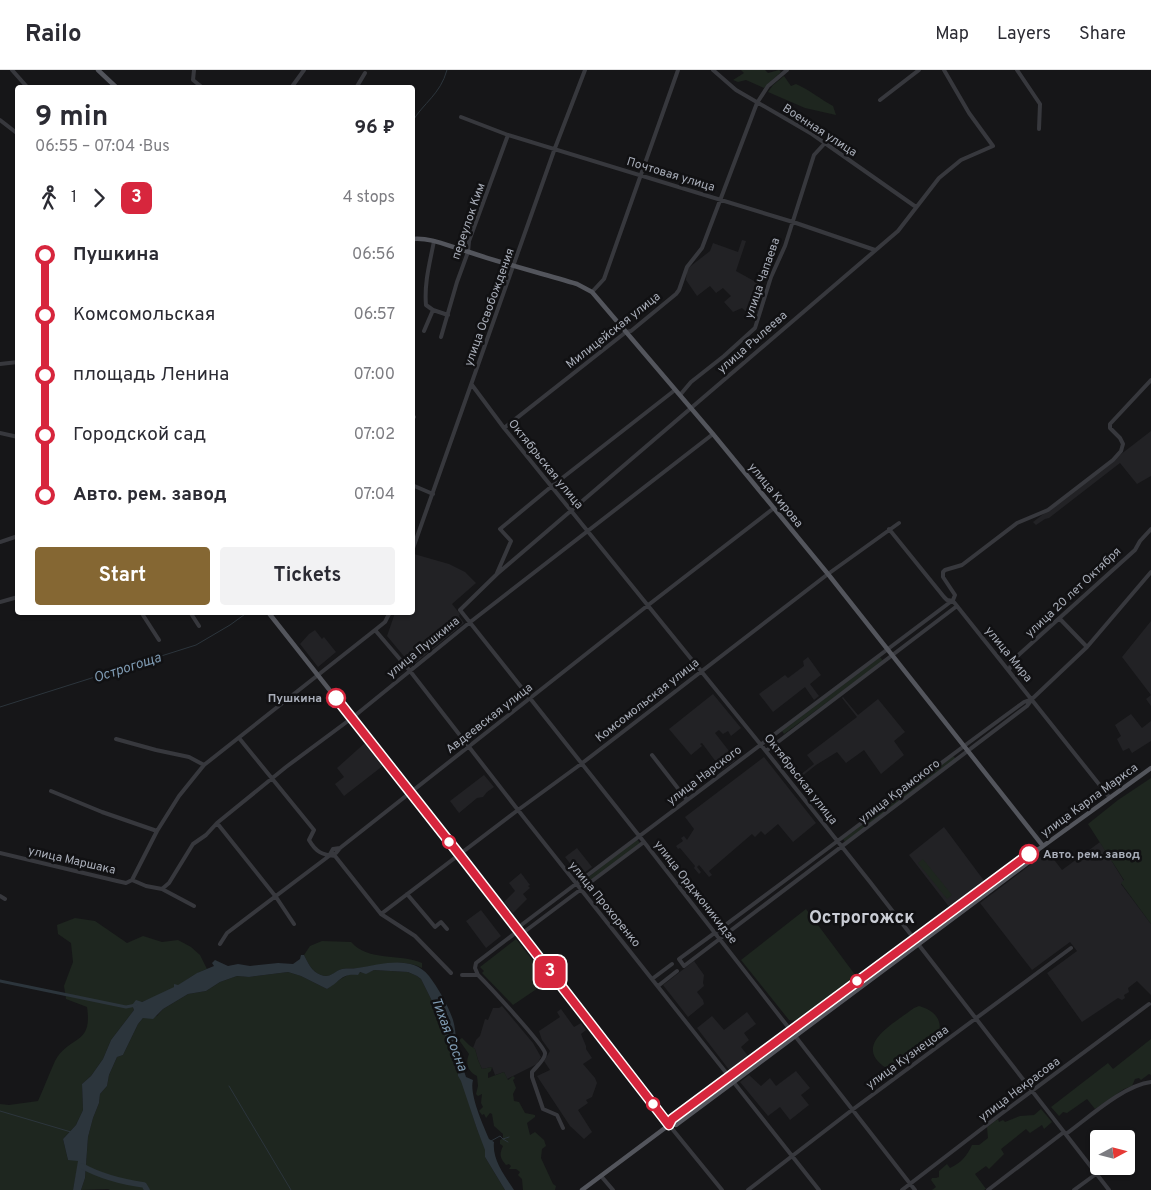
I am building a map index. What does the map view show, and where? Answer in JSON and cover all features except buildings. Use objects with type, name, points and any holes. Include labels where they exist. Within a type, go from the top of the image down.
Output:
[{"type":"main road","points":[[98,70],[114,85]]},
{"type":"main road","name":"улица Кирова","points":[[415,239],[434,241],[577,284],[592,292],[713,434],[828,574],[1041,847]]},
{"type":"main road","points":[[270,615],[670,1125]]},
{"type":"main road","name":"улица Карла Маркса","points":[[582,1190],[670,1125],[672,1119],[1030,852],[1041,847],[1151,768]]},
{"type":"main road","name":"улица Карла Маркса","points":[[670,1125],[676,1125],[1034,858],[1041,847]]},
{"type":"main road","points":[[871,971],[876,976]]},
{"type":"street","points":[[12,70],[25,85]]},
{"type":"street","points":[[194,70],[193,80],[199,85]]},
{"type":"street","points":[[293,85],[304,70]]},
{"type":"street","name":"улица Освобождения","points":[[415,543],[555,148],[585,70]]},
{"type":"street","points":[[592,292],[604,279],[678,70]]},
{"type":"street","name":"Военная улица","points":[[713,70],[736,90],[825,143],[916,207]]},
{"type":"street","points":[[880,100],[919,70]]},
{"type":"street","name":"улица Рылеева","points":[[460,608],[497,574],[898,231],[939,178],[961,160],[993,146],[969,113],[944,70]]},
{"type":"street","points":[[1017,70],[1040,104],[1038,129]]},
{"type":"street","name":"Милицейская улица","points":[[504,428],[626,332],[631,331],[679,290],[687,266],[702,248],[757,103],[768,86],[786,71]]},
{"type":"street","points":[[358,85],[365,73]]},
{"type":"street","name":"Почтовая улица","points":[[461,117],[508,134],[792,222],[875,250]]},
{"type":"street","points":[[0,120],[15,132]]},
{"type":"street","name":"переулок Ким","points":[[441,337],[468,252],[469,241],[508,134]]},
{"type":"street","name":"улица Чапаева","points":[[680,395],[691,382],[755,328],[814,155],[825,143]]},
{"type":"street","points":[[434,241],[427,274],[426,305],[433,310],[448,315]]},
{"type":"street","points":[[424,331],[433,310]]},
{"type":"street","points":[[0,364],[15,362]]},
{"type":"street","points":[[953,600],[955,595],[943,577],[943,572],[962,565],[1017,523],[1048,510],[1116,457],[1122,449],[1123,442],[1110,428],[1110,424],[1151,380]]},
{"type":"street","name":"Октябрьская улица","points":[[472,385],[571,512],[842,847],[1090,1166]]},
{"type":"street","points":[[497,574],[511,541],[500,529],[675,390]]},
{"type":"street","points":[[0,433],[15,437]]},
{"type":"street","name":"улица Пушкина","points":[[162,889],[169,883],[193,844],[217,823],[352,718],[469,623],[713,434]]},
{"type":"street","points":[[415,486],[433,494]]},
{"type":"street","name":"Авдеевская улица","points":[[220,944],[227,934],[329,856],[336,853],[410,792],[774,508]]},
{"type":"street","name":"Комсомольская улица","points":[[381,914],[899,522]]},
{"type":"street","name":"улица Мира","points":[[889,529],[947,600],[953,600],[1110,798]]},
{"type":"street","name":"улица 20 лет Октября","points":[[1009,670],[1013,660],[1135,550],[1151,529]]},
{"type":"street","points":[[0,542],[15,537]]},
{"type":"street","name":"улица Крамского","points":[[1032,699],[1024,702],[963,745],[838,842],[679,959],[684,966],[1027,706],[1087,647],[1151,572]]},
{"type":"street","points":[[0,602],[15,598]]},
{"type":"street","name":"улица Нарского","points":[[478,974],[475,966],[479,960],[518,931],[520,926],[953,600]]},
{"type":"street","points":[[766,751],[957,606]]},
{"type":"street","name":"улица Орджоникидзе","points":[[460,608],[460,612],[640,836],[916,1190]]},
{"type":"street","points":[[143,615],[159,640]]},
{"type":"street","points":[[192,615],[199,626]]},
{"type":"street","points":[[132,880],[157,831],[179,796],[204,765],[376,630],[385,622],[388,615]]},
{"type":"street","points":[[1060,619],[1087,647]]},
{"type":"street","name":"улица Прохоренко","points":[[376,630],[819,1190]]},
{"type":"street","points":[[239,738],[314,830],[309,838],[314,848],[320,854],[336,856],[381,914],[415,936],[451,973]]},
{"type":"street","points":[[116,739],[189,757],[204,765]]},
{"type":"street","points":[[652,755],[687,800]]},
{"type":"street","points":[[51,791],[102,812],[157,831]]},
{"type":"street","points":[[217,823],[276,897],[294,924]]},
{"type":"street","name":"улица Нарского","points":[[518,931],[524,932],[644,842]]},
{"type":"street","name":"улица Маршака","points":[[0,853],[126,883],[132,880],[146,886],[162,889],[194,906]]},
{"type":"street","points":[[772,891],[776,896]]},
{"type":"street","points":[[407,894],[435,927],[441,922],[447,929]]},
{"type":"street","points":[[0,896],[5,899]]},
{"type":"street","name":"улица Кузнецова","points":[[748,1190],[852,1110],[1071,948]]},
{"type":"street","points":[[652,979],[672,964]]},
{"type":"street","points":[[658,986],[677,971]]},
{"type":"street","points":[[462,975],[478,974],[535,1038],[544,1052],[544,1057],[532,1072],[532,1077],[543,1109],[557,1115],[563,1128]]},
{"type":"street","name":"улица Некрасова","points":[[902,1190],[1150,1004]]},
{"type":"street","points":[[988,1190],[1125,1091],[1136,1085],[1151,1082]]},
{"type":"street","points":[[670,1125],[722,1190]]},
{"type":"street","points":[[1074,1190],[1095,1175]]},
{"type":"street","name":"Октябрьская улица","points":[[1097,1175],[1109,1190]]},
{"type":"street","points":[[601,1176],[613,1190]]},
{"type":"street","points":[[755,1184],[760,1190]]},
{"type":"shaded area","points":[[741,70],[765,70],[768,73],[779,70],[781,72],[764,88],[746,80],[738,82],[733,80],[744,73]]},
{"type":"shaded area","points":[[784,76],[791,86],[796,84],[801,86],[833,106],[836,115],[805,108],[768,92]]},
{"type":"shaded area","points":[[742,240],[746,241],[736,271],[765,287],[755,320],[742,308],[733,312],[724,302],[731,296],[723,288],[716,293],[710,286],[697,296],[686,280],[687,269],[710,251],[713,243],[738,252]]},
{"type":"shaded area","points":[[1151,431],[1151,476],[1137,484],[1120,463],[1049,518],[1036,525],[1033,522]]},
{"type":"shaded area","points":[[415,554],[449,564],[465,572],[476,583],[452,604],[464,623],[412,666],[387,636],[394,615],[415,615]]},
{"type":"shaded area","points":[[1151,621],[1151,695],[1122,657]]},
{"type":"shaded area","points":[[315,630],[322,639],[324,637],[336,652],[318,667],[300,644]]},
{"type":"shaded area","points":[[808,657],[821,675],[810,684],[819,696],[814,700],[805,687],[773,712],[759,694],[785,675],[788,678],[804,666],[803,661]]},
{"type":"shaded area","points":[[880,657],[883,661],[784,734],[782,731]]},
{"type":"shaded area","points":[[713,694],[741,728],[731,736],[728,731],[723,734],[719,730],[715,733],[736,760],[722,770],[702,743],[700,744],[702,746],[691,755],[669,729]]},
{"type":"shaded area","points":[[1151,695],[1151,706],[1146,699]]},
{"type":"shaded area","points":[[843,697],[858,715],[878,699],[905,732],[894,741],[904,755],[881,774],[864,750],[846,763],[837,752],[816,765],[796,781],[795,779],[814,764],[807,755],[857,717]]},
{"type":"shaded area","points":[[1131,714],[1142,728],[1151,721],[1151,741],[1132,753],[1129,748],[1123,751],[1117,739],[1121,736],[1115,725]]},
{"type":"shaded area","points":[[366,742],[384,765],[344,796],[335,784],[344,777],[337,768]]},
{"type":"shaded area","points":[[953,756],[956,759],[845,842],[843,839]]},
{"type":"shaded area","points":[[764,757],[816,823],[793,842],[778,824],[765,835],[761,831],[755,837],[752,834],[709,871],[712,875],[709,877],[699,865],[697,867],[701,872],[699,874],[694,868],[695,866],[680,848],[678,849],[676,846],[683,841],[681,838],[684,836],[687,840],[694,829],[685,817]]},
{"type":"shaded area","points":[[484,775],[494,787],[459,813],[450,801]]},
{"type":"shaded area","points":[[1151,778],[1151,924],[1121,883],[1124,880],[1088,824],[1118,800]]},
{"type":"shaded area","points":[[944,827],[985,882],[950,908],[909,855]]},
{"type":"shaded area","points":[[637,839],[640,843],[585,886],[582,882]]},
{"type":"shaded area","points":[[1100,842],[1124,881],[1121,884],[1151,924],[1151,995],[1137,981],[1128,988],[1129,992],[1124,995],[1125,998],[1122,1000],[1118,998],[1082,1022],[1047,973],[1077,951],[1070,942],[1032,970],[980,903],[1050,850],[1052,857],[1062,870]]},
{"type":"shaded area","points":[[577,848],[592,867],[580,876],[565,857]]},
{"type":"shaded area","points":[[923,859],[952,895],[947,899],[918,863]]},
{"type":"shaded area","points":[[1024,859],[1026,861],[925,937],[923,934]]},
{"type":"shaded area","points":[[521,873],[530,885],[528,886],[530,888],[523,894],[527,899],[513,913],[504,902],[515,891],[509,883]]},
{"type":"shaded area","points":[[806,909],[856,976],[797,1021],[789,1020],[741,960]]},
{"type":"shaded area","points":[[481,910],[501,936],[486,948],[466,921]]},
{"type":"shaded area","points":[[75,918],[95,921],[127,943],[143,936],[162,942],[178,940],[191,947],[200,955],[207,969],[168,991],[132,1005],[134,1010],[111,1040],[103,1059],[91,1076],[82,1084],[83,1110],[76,1125],[63,1139],[68,1160],[79,1160],[73,1190],[0,1190],[0,1104],[9,1105],[38,1101],[55,1061],[67,1047],[79,1039],[86,1028],[88,1019],[87,1007],[66,999],[64,986],[73,962],[71,943],[58,934],[57,925]]},
{"type":"shaded area","points":[[516,939],[551,984],[541,986],[513,1005],[482,973],[484,971],[480,967]]},
{"type":"shaded area","points":[[322,941],[351,942],[358,948],[375,955],[403,958],[422,963],[422,968],[407,963],[391,963],[342,969],[324,976],[318,974],[313,969],[304,955],[310,946]]},
{"type":"shaded area","points":[[694,961],[704,975],[704,986],[697,992],[704,1004],[688,1017],[663,985]]},
{"type":"shaded area","points":[[374,970],[408,972],[421,979],[435,1008],[434,1014],[438,1017],[443,1034],[447,1037],[446,1040],[455,1068],[458,1070],[458,1076],[462,1081],[477,1129],[486,1150],[485,1157],[505,1190],[81,1190],[85,1178],[88,1137],[100,1094],[107,1086],[109,1075],[117,1057],[123,1055],[138,1024],[143,1018],[157,1016],[163,1009],[188,994],[206,991],[220,982],[237,976],[249,977],[288,972],[301,976],[327,989],[348,975]]},
{"type":"shaded area","points":[[870,974],[872,976],[801,1030],[798,1027]]},
{"type":"shaded area","points":[[502,1006],[533,1043],[541,1057],[537,1064],[507,1079],[504,1072],[495,1075],[492,1067],[482,1069],[473,1048],[480,1036],[485,1019],[488,1020],[493,1008]]},
{"type":"shaded area","points":[[919,1006],[929,1010],[936,1016],[940,1025],[938,1036],[896,1068],[886,1068],[876,1059],[873,1051],[874,1043],[888,1028]]},
{"type":"shaded area","points":[[561,1009],[574,1027],[581,1023],[586,1030],[581,1034],[586,1049],[592,1058],[583,1064],[597,1083],[592,1097],[586,1100],[588,1103],[578,1110],[592,1132],[584,1139],[570,1126],[537,1076],[550,1070],[544,1061],[550,1051],[542,1040],[539,1031],[560,1017],[557,1012]]},
{"type":"shaded area","points":[[747,1012],[756,1024],[744,1033],[749,1040],[741,1047],[749,1057],[730,1071],[697,1028],[712,1016],[724,1030]]},
{"type":"shaded area","points":[[462,1038],[475,1049],[482,1069],[492,1067],[488,1073],[488,1078],[504,1072],[508,1080],[513,1076],[515,1078],[513,1080],[516,1088],[513,1094],[514,1101],[519,1102],[525,1113],[535,1115],[527,1123],[530,1135],[535,1132],[544,1140],[546,1146],[542,1149],[541,1158],[553,1184],[556,1186],[555,1190],[523,1190],[522,1179],[518,1175],[520,1172],[516,1169],[509,1169],[511,1166],[509,1164],[506,1165],[502,1160],[503,1146],[500,1144],[500,1140],[503,1138],[503,1134],[494,1126],[492,1114],[490,1113],[486,1118],[479,1111],[483,1107],[481,1103],[482,1094],[478,1096],[476,1094],[478,1086],[477,1076],[468,1067],[469,1054],[459,1040]]},
{"type":"shaded area","points":[[1151,1039],[1151,1075],[1149,1074],[1141,1080],[1139,1078],[1135,1079],[1132,1086],[1124,1089],[1095,1109],[1087,1099],[1067,1113],[1063,1112],[1059,1116],[1051,1107],[1108,1063],[1113,1069]]},
{"type":"shaded area","points":[[796,1071],[810,1088],[801,1095],[809,1105],[790,1120],[780,1107],[768,1116],[740,1082],[749,1075],[761,1086],[770,1078],[776,1086]]},
{"type":"shaded area","points":[[1041,1109],[1052,1122],[1044,1129],[1042,1125],[1030,1133],[1026,1129],[1001,1149],[1004,1154],[989,1169],[986,1166],[975,1174],[986,1189],[932,1190],[936,1187],[931,1180],[932,1178],[939,1177],[939,1171],[947,1164],[950,1168],[957,1164],[966,1156],[972,1145],[979,1145],[988,1138],[987,1127],[998,1119],[999,1122],[1003,1120],[1005,1122],[1020,1116],[1034,1115]]},
{"type":"water","points":[[301,955],[304,955],[315,972],[324,976],[342,969],[386,963],[405,963],[422,969],[429,976],[451,1014],[458,1056],[460,1061],[464,1063],[463,1068],[466,1077],[473,1080],[473,1093],[480,1118],[489,1139],[494,1142],[495,1155],[500,1168],[514,1190],[505,1190],[485,1157],[485,1150],[458,1076],[458,1070],[455,1068],[446,1040],[447,1037],[443,1034],[438,1017],[434,1014],[435,1008],[421,979],[408,972],[374,970],[366,974],[360,972],[358,975],[348,975],[327,989],[301,976],[288,972],[249,977],[237,976],[220,982],[206,991],[188,994],[163,1009],[153,1019],[143,1018],[138,1024],[123,1055],[117,1057],[109,1075],[107,1086],[100,1094],[88,1137],[85,1178],[81,1190],[73,1190],[78,1161],[68,1160],[63,1139],[76,1125],[83,1110],[82,1084],[91,1076],[103,1059],[111,1040],[134,1010],[132,1005],[136,1000],[142,1002],[174,987],[174,984],[178,985],[197,973],[214,966],[212,963],[215,960],[228,966],[238,964],[250,966],[278,963],[293,964],[300,959]]},
{"type":"waterway","name":"Острогоща","points":[[415,118],[436,92],[447,70]]},
{"type":"waterway","name":"Острогоща","points":[[0,707],[196,645],[244,615]]},
{"type":"waterway","points":[[0,981],[126,1007],[136,1005]]},
{"type":"waterway","name":"Тихая Сосна","points":[[455,1047],[462,1067]]},
{"type":"waterway","points":[[229,1086],[291,1190]]},
{"type":"waterway","name":"Острогоща","points":[[0,1111],[71,1132]]},
{"type":"waterway","points":[[491,1141],[500,1136],[503,1139],[509,1137]]},
{"type":"waterway","points":[[503,1139],[508,1142]]},
{"type":"waterway","points":[[82,1166],[112,1178],[144,1185],[147,1190]]},
{"type":"bus line","name":"3","points":[[336,698],[669,1125],[672,1119],[1029,854]]},
{"type":"place","name":"Пушкина","points":[[336,698]]},
{"type":"place","name":"Авто. рем. завод","points":[[1029,854]]},
{"type":"district","name":"Острогожск","points":[[862,917]]}]
